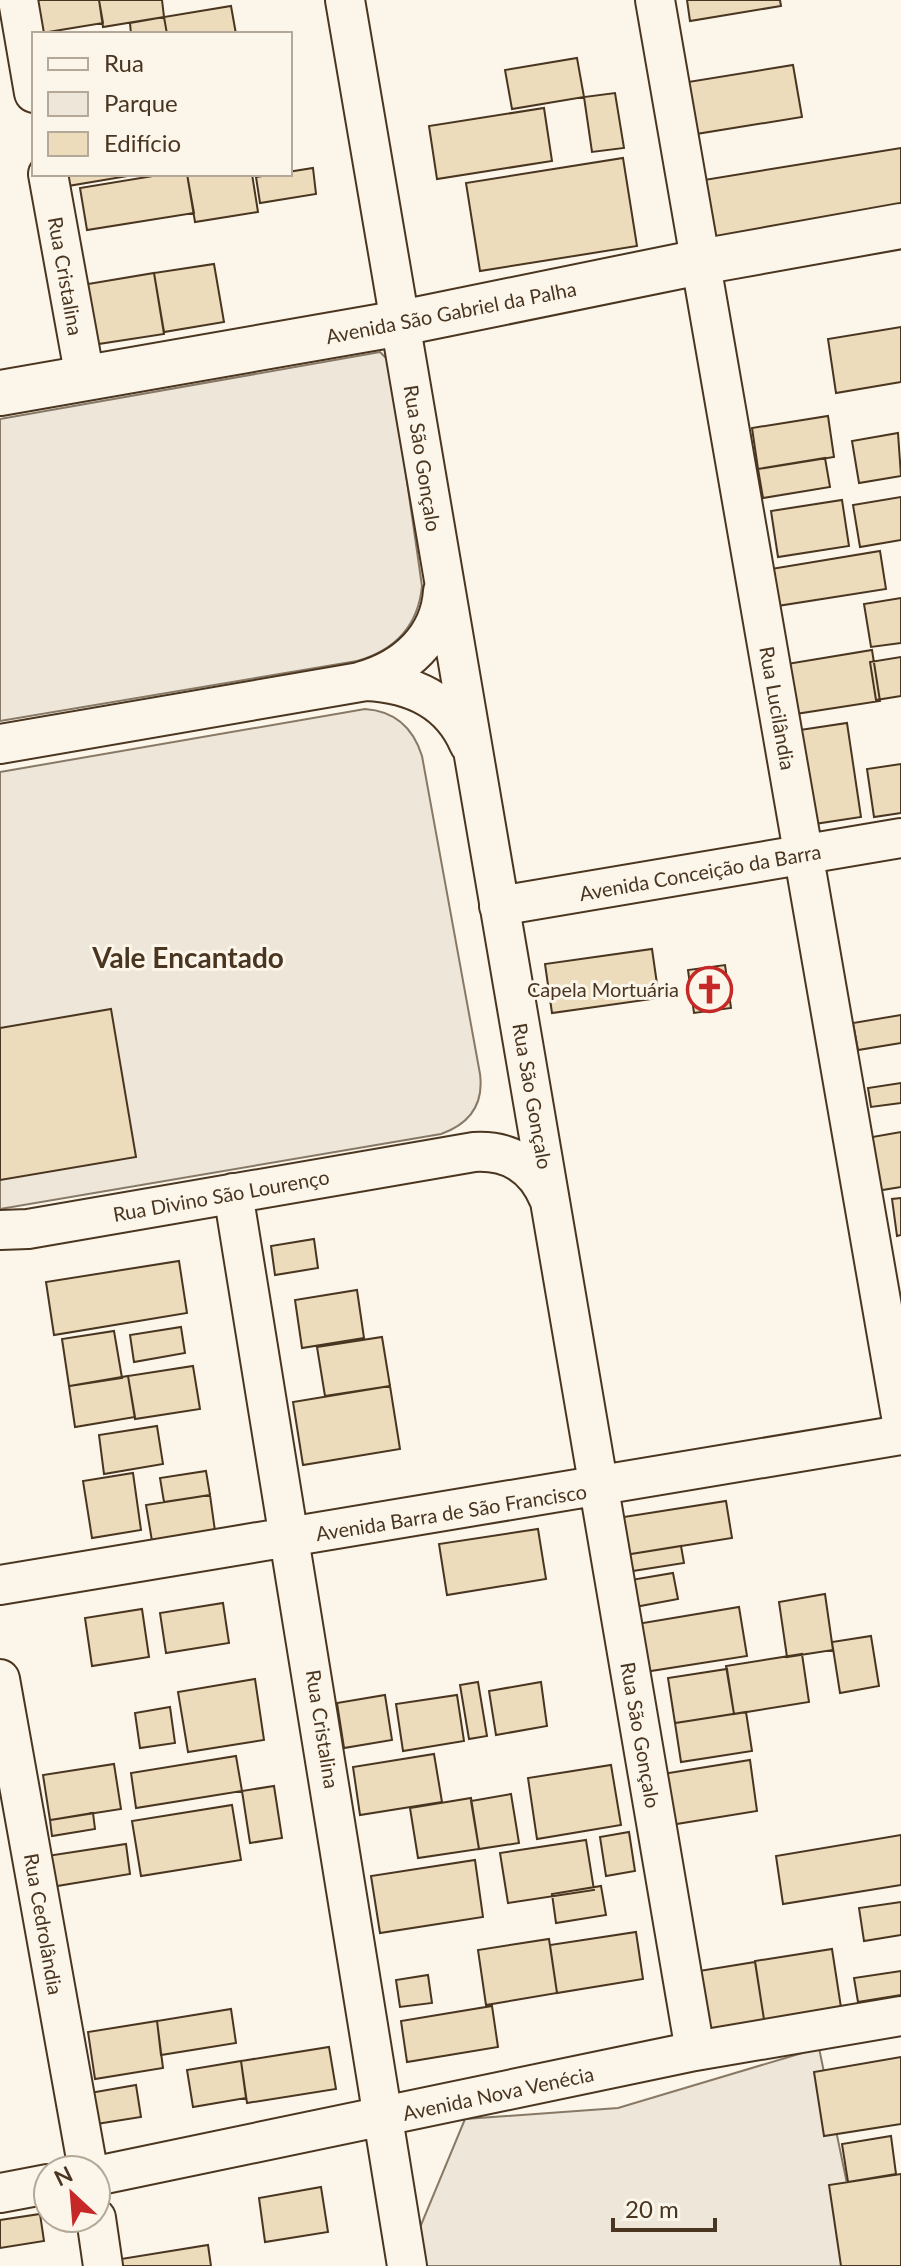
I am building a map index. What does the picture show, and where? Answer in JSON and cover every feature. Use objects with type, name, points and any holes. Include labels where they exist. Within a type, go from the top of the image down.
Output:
[{"type":"main road","name":"Avenida São Gabriel da Palha","points":[[0,393],[401,323],[700,262],[901,226]]},
{"type":"street","points":[[18,0],[32,81]]},
{"type":"street","name":"Rua São Gonçalo","points":[[345,0],[695,2051]]},
{"type":"street","name":"Rua Lucilândia","points":[[655,0],[901,1416]]},
{"type":"street","name":"Rua Cristalina","points":[[48,176],[85,378]]},
{"type":"street","points":[[345,685],[381,675],[417,651],[439,614],[443,580]]},
{"type":"street","points":[[0,744],[345,685],[388,682],[429,697],[458,723],[474,758]]},
{"type":"street","name":"Avenida Conceição da Barra","points":[[499,906],[901,838]]},
{"type":"street","name":"Rua Divino São Lourenço","points":[[442,1157],[482,1144],[498,1132],[519,1104],[528,1071]]},
{"type":"street","name":"Rua Divino São Lourenço","points":[[0,1230],[28,1229],[489,1151],[512,1157],[541,1182],[553,1209]]},
{"type":"street","name":"Rua Cristalina","points":[[233,1193],[386,2117],[407,2266]]},
{"type":"street","name":"Avenida Barra de São Francisco","points":[[0,1585],[901,1435]]},
{"type":"street","name":"Rua Cedrolândia","points":[[0,1679],[85,2154]]},
{"type":"street","name":"Avenida Nova Venécia","points":[[112,2173],[695,2051],[901,2016]]},
{"type":"street","points":[[0,2193],[32,2187]]},
{"type":"street","points":[[98,2234],[103,2266]]},
{"type":"green space","points":[[380,352],[390,362],[422,586],[416,613],[402,635],[383,650],[357,661],[0,721],[0,419]]},
{"type":"green space","points":[[365,709],[385,713],[401,722],[422,756],[480,1074],[480,1095],[467,1119],[441,1134],[0,1209],[0,772]]},
{"type":"green space","points":[[819,2048],[864,2266],[425,2266],[416,2237],[465,2119],[618,2108]]},
{"type":"building","points":[[30,0],[99,0],[103,23],[36,32]]},
{"type":"building","points":[[99,0],[162,0],[164,17],[103,27]]},
{"type":"building","points":[[687,0],[780,0],[781,6],[690,21]]},
{"type":"building","points":[[231,6],[236,32],[167,32],[164,17]]},
{"type":"building","points":[[164,17],[167,32],[131,32],[130,23]]},
{"type":"building","points":[[577,58],[584,97],[512,109],[505,70]]},
{"type":"building","points":[[793,65],[802,117],[690,135],[682,83]]},
{"type":"building","points":[[615,93],[624,148],[592,152],[584,97]]},
{"type":"building","points":[[544,108],[552,161],[437,179],[429,126]]},
{"type":"building","points":[[901,148],[901,211],[708,242],[698,181]]},
{"type":"building","points":[[623,158],[637,246],[480,271],[466,183]]},
{"type":"building","points":[[313,168],[316,194],[260,203],[256,177],[292,176],[292,171]]},
{"type":"building","points":[[66,176],[128,176],[68,186]]},
{"type":"building","points":[[153,176],[187,176],[194,213],[87,230],[80,188]]},
{"type":"building","points":[[187,176],[252,176],[258,212],[195,222]]},
{"type":"building","points":[[214,264],[224,322],[164,332],[154,273]]},
{"type":"building","points":[[154,273],[164,334],[79,347],[70,287]]},
{"type":"building","points":[[901,327],[901,382],[836,393],[828,339]]},
{"type":"building","points":[[828,416],[834,457],[758,469],[752,428]]},
{"type":"building","points":[[898,433],[901,476],[859,483],[852,441]]},
{"type":"building","points":[[825,458],[830,487],[763,498],[758,469]]},
{"type":"building","points":[[901,497],[901,540],[860,547],[853,505]]},
{"type":"building","points":[[842,500],[849,546],[778,557],[771,511]]},
{"type":"building","points":[[880,551],[886,589],[771,607],[765,570]]},
{"type":"building","points":[[901,598],[901,643],[871,647],[864,604]]},
{"type":"building","points":[[872,650],[880,701],[789,715],[781,665]]},
{"type":"building","points":[[901,657],[901,696],[876,700],[870,662]]},
{"type":"building","points":[[847,723],[861,817],[808,825],[793,731]]},
{"type":"building","points":[[901,764],[901,813],[874,817],[867,769]]},
{"type":"building","points":[[652,949],[659,998],[552,1013],[545,964]]},
{"type":"building","name":"Capela Mortuária","points":[[725,965],[731,1008],[694,1013],[688,970]]},
{"type":"building","points":[[111,1009],[136,1157],[0,1180],[0,1028]]},
{"type":"building","points":[[901,1015],[901,1043],[858,1050],[853,1023]]},
{"type":"building","points":[[901,1083],[901,1103],[871,1107],[868,1088]]},
{"type":"building","points":[[901,1132],[901,1187],[870,1192],[861,1139]]},
{"type":"building","points":[[901,1198],[901,1235],[897,1236],[892,1199]]},
{"type":"building","points":[[314,1239],[318,1268],[275,1275],[271,1246]]},
{"type":"building","points":[[179,1261],[187,1313],[54,1335],[46,1282]]},
{"type":"building","points":[[357,1290],[364,1338],[302,1348],[295,1300]]},
{"type":"building","points":[[181,1327],[185,1353],[134,1362],[130,1335]]},
{"type":"building","points":[[114,1331],[122,1378],[69,1386],[62,1339]]},
{"type":"building","points":[[382,1337],[390,1386],[325,1396],[317,1347]]},
{"type":"building","points":[[193,1366],[200,1409],[135,1419],[128,1376]]},
{"type":"building","points":[[128,1376],[135,1417],[75,1427],[69,1386]]},
{"type":"building","points":[[390,1386],[400,1449],[303,1465],[293,1402]]},
{"type":"building","points":[[157,1426],[163,1464],[104,1474],[99,1435]]},
{"type":"building","points":[[206,1471],[210,1495],[164,1502],[160,1478]]},
{"type":"building","points":[[133,1473],[141,1530],[92,1538],[83,1481]]},
{"type":"building","points":[[210,1495],[215,1531],[152,1541],[146,1505]]},
{"type":"building","points":[[726,1501],[732,1538],[618,1556],[611,1519]]},
{"type":"building","points":[[538,1529],[546,1579],[447,1595],[439,1544]]},
{"type":"building","points":[[681,1546],[684,1563],[620,1573],[618,1556]]},
{"type":"building","points":[[673,1573],[678,1599],[635,1607],[631,1580]]},
{"type":"building","points":[[825,1594],[833,1650],[787,1657],[779,1602]]},
{"type":"building","points":[[223,1603],[229,1643],[166,1653],[160,1613]]},
{"type":"building","points":[[739,1607],[747,1656],[638,1673],[631,1625]]},
{"type":"building","points":[[142,1609],[149,1657],[92,1666],[85,1618]]},
{"type":"building","points":[[871,1636],[879,1686],[840,1693],[832,1642]]},
{"type":"building","points":[[802,1654],[809,1702],[734,1714],[726,1666]]},
{"type":"building","points":[[727,1669],[734,1714],[675,1723],[668,1678]]},
{"type":"building","points":[[255,1679],[264,1740],[188,1752],[178,1692]]},
{"type":"building","points":[[478,1682],[487,1736],[469,1739],[460,1685]]},
{"type":"building","points":[[541,1682],[547,1726],[496,1735],[489,1691]]},
{"type":"building","points":[[385,1695],[392,1740],[344,1748],[337,1703]]},
{"type":"building","points":[[457,1695],[464,1741],[403,1751],[396,1704]]},
{"type":"building","points":[[170,1707],[175,1743],[140,1748],[135,1713]]},
{"type":"building","points":[[746,1712],[752,1751],[681,1762],[675,1723]]},
{"type":"building","points":[[434,1754],[442,1802],[360,1815],[353,1767]]},
{"type":"building","points":[[236,1756],[242,1791],[136,1808],[131,1773]]},
{"type":"building","points":[[750,1760],[757,1811],[658,1827],[650,1776]]},
{"type":"building","points":[[114,1764],[121,1809],[50,1820],[43,1775]]},
{"type":"building","points":[[611,1765],[621,1825],[537,1839],[528,1778]]},
{"type":"building","points":[[274,1786],[282,1838],[250,1843],[242,1791]]},
{"type":"building","points":[[511,1794],[519,1843],[479,1849],[471,1801]]},
{"type":"building","points":[[471,1798],[479,1849],[418,1858],[410,1808]]},
{"type":"building","points":[[232,1805],[241,1860],[141,1876],[132,1821]]},
{"type":"building","points":[[93,1813],[95,1829],[52,1836],[50,1820]]},
{"type":"building","points":[[629,1832],[635,1871],[606,1876],[600,1837]]},
{"type":"building","points":[[901,1835],[901,1885],[783,1904],[776,1856]]},
{"type":"building","points":[[586,1840],[594,1890],[508,1903],[500,1853]]},
{"type":"building","points":[[126,1844],[130,1874],[39,1889],[34,1858]]},
{"type":"building","points":[[475,1860],[483,1917],[380,1933],[371,1876]]},
{"type":"building","points":[[601,1886],[606,1915],[556,1923],[552,1894]]},
{"type":"building","points":[[901,1902],[901,1935],[864,1941],[859,1908]]},
{"type":"building","points":[[636,1932],[643,1979],[557,1993],[550,1945]]},
{"type":"building","points":[[549,1939],[557,1993],[486,2005],[478,1950]]},
{"type":"building","points":[[832,1949],[842,2014],[765,2026],[755,1961]]},
{"type":"building","points":[[755,1962],[765,2026],[709,2035],[699,1971]]},
{"type":"building","points":[[901,1971],[901,1995],[858,2002],[854,1978]]},
{"type":"building","points":[[428,1975],[432,2003],[400,2007],[396,1980]]},
{"type":"building","points":[[492,2006],[498,2047],[407,2062],[401,2021]]},
{"type":"building","points":[[231,2009],[236,2043],[161,2055],[157,2021]]},
{"type":"building","points":[[157,2021],[163,2068],[95,2079],[88,2032]]},
{"type":"building","points":[[329,2047],[336,2089],[247,2103],[241,2061]]},
{"type":"building","points":[[901,2057],[901,2124],[824,2136],[814,2072]]},
{"type":"building","points":[[241,2061],[246,2098],[193,2107],[187,2070]]},
{"type":"building","points":[[136,2085],[141,2117],[90,2125],[84,2094]]},
{"type":"building","points":[[891,2136],[896,2174],[848,2182],[842,2144]]},
{"type":"building","points":[[901,2174],[901,2266],[841,2266],[829,2185]]},
{"type":"building","points":[[321,2187],[328,2232],[265,2242],[259,2198]]},
{"type":"building","points":[[32,2215],[32,2234],[43,2234],[44,2241],[0,2248],[0,2220]]},
{"type":"building","points":[[208,2245],[211,2266],[122,2266],[121,2259]]},
{"type":"place","name":"Capela Mortuária","points":[[710,989]]},
{"type":"district","name":"Vale Encantado","points":[[188,957]]}]
